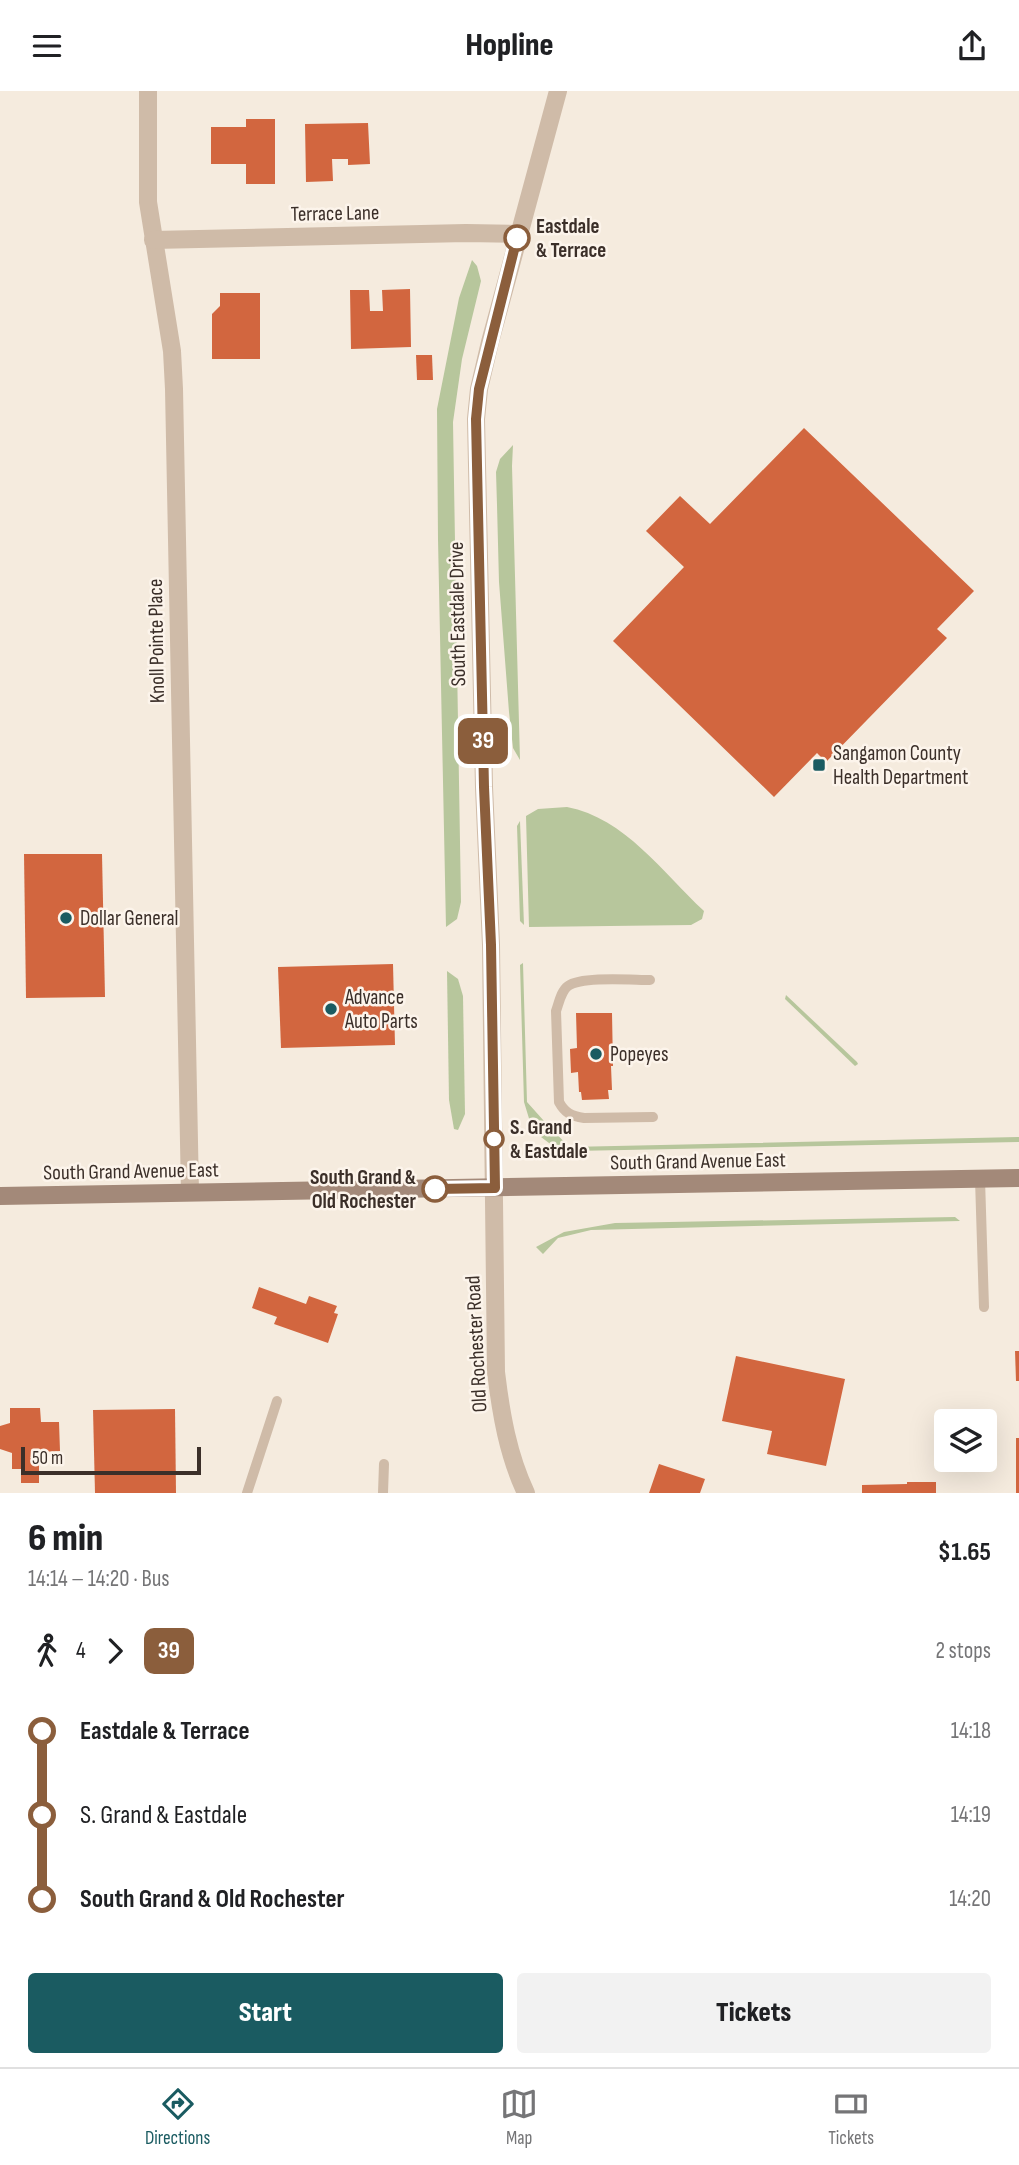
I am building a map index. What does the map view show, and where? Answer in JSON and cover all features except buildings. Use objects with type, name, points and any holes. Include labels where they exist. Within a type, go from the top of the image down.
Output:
[{"type":"main road","name":"South Grand Avenue East","points":[[0,1196],[1019,1178]]},
{"type":"street","name":"Knoll Pointe Place","points":[[148,91],[148,202],[172,351],[174,389],[190,1192]]},
{"type":"street","name":"South Eastdale Drive","points":[[495,1188],[476,419],[479,389],[558,91]]},
{"type":"street","name":"Terrace Lane","points":[[153,240],[518,234]]},
{"type":"street","name":"Old Rochester Road","points":[[495,1188],[496,1372],[508,1445],[517,1475],[526,1493]]},
{"type":"lane","points":[[650,980],[576,983],[568,986],[556,1011],[559,1102],[564,1111],[584,1118],[653,1117]]},
{"type":"lane","points":[[980,1179],[984,1307]]},
{"type":"lane","points":[[247,1493],[277,1401]]},
{"type":"lane","points":[[383,1493],[384,1464]]},
{"type":"green space","points":[[472,260],[477,266],[481,281],[462,359],[453,422],[461,902],[457,919],[446,927],[437,409],[459,298]]},
{"type":"green space","points":[[513,445],[520,760],[513,748],[509,712],[499,582],[496,472],[500,459]]},
{"type":"green space","points":[[567,807],[588,813],[607,823],[642,849],[704,911],[702,919],[691,925],[529,927],[526,816],[538,809]]},
{"type":"green space","points":[[520,821],[524,925],[520,921],[517,826]]},
{"type":"green space","points":[[523,963],[527,1102],[544,1121],[531,1125],[524,1102],[520,965]]},
{"type":"green space","points":[[447,971],[458,979],[463,996],[465,1114],[458,1130],[454,1129],[449,1100]]},
{"type":"green space","points":[[786,995],[858,1064],[855,1066],[785,999]]},
{"type":"green space","points":[[551,1128],[569,1147],[1019,1137],[1019,1142],[573,1151],[553,1146],[541,1137]]},
{"type":"green space","points":[[955,1217],[960,1221],[591,1230],[558,1238],[543,1254],[536,1247],[564,1232],[615,1223]]},
{"type":"bus line","name":"39","points":[[435,1189],[495,1188],[476,419],[479,389],[517,238]]},
{"type":"place","name":"Eastdale & Terrace","points":[[517,238]]},
{"type":"place","name":"Sangamon County Health Department","points":[[819,765]]},
{"type":"place","name":"Dollar General","points":[[66,918]]},
{"type":"place","name":"Advance Auto Parts","points":[[331,1009]]},
{"type":"place","name":"Popeyes","points":[[596,1054]]},
{"type":"place","name":"S. Grand & Eastdale","points":[[494,1139]]},
{"type":"place","name":"South Grand & Old Rochester","points":[[435,1189]]}]
